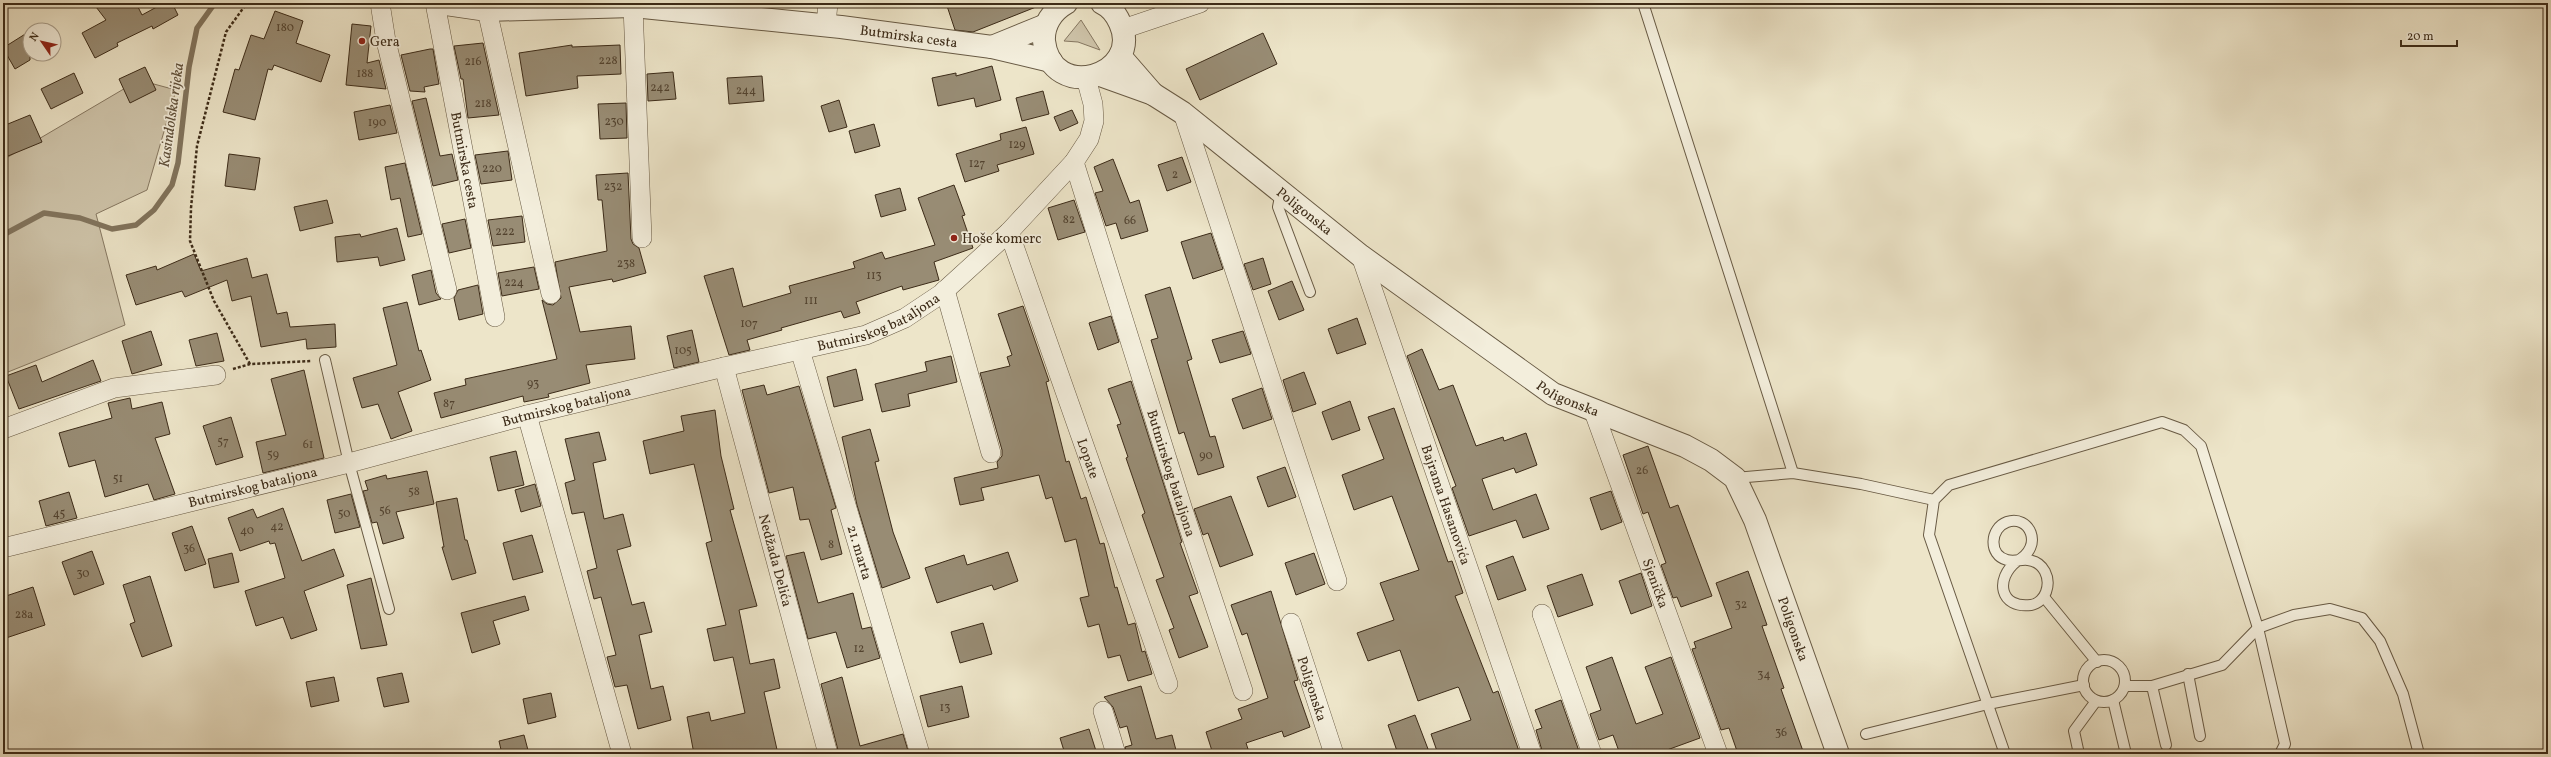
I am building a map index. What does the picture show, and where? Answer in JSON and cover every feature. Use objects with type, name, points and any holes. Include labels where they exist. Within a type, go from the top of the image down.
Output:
[{"type":"street","points":[[380,3],[386,41],[448,290]]},
{"type":"street","name":"Butmirska cesta","points":[[435,3],[494,317]]},
{"type":"street","name":"Butmirska cesta","points":[[439,3],[487,10],[633,6],[826,25],[992,47],[1051,61]]},
{"type":"street","points":[[826,25],[828,3]]},
{"type":"street","points":[[1093,76],[1111,67],[1120,56],[1124,42],[1123,28],[1117,16],[1102,3]]},
{"type":"street","points":[[1123,28],[1200,3]]},
{"type":"street","points":[[1051,61],[1045,48],[1046,25],[1061,4]]},
{"type":"street","points":[[633,6],[642,238]]},
{"type":"street","points":[[487,10],[551,294]]},
{"type":"street","name":"Butmirska cesta","points":[[992,47],[1046,25]]},
{"type":"street","name":"Poligonska","points":[[1120,56],[1153,94]]},
{"type":"street","name":"Poligonska","points":[[1051,61],[1060,70],[1072,76],[1093,76],[1153,94],[1183,113],[1361,256],[1553,394],[1594,412],[1685,446],[1711,460],[1735,478],[1755,520],[1838,754]]},
{"type":"street","name":"Butmirskog bataljona","points":[[3,548],[349,463],[527,415],[724,367],[866,335],[905,318],[945,290],[1009,232],[1074,162],[1089,139],[1094,121],[1093,76]]},
{"type":"street","points":[[1183,113],[1337,581]]},
{"type":"street","name":"Butmirskog bataljona","points":[[1074,162],[1183,510],[1243,691]]},
{"type":"street","name":"Lopate","points":[[1009,232],[1168,684]]},
{"type":"street","name":"Bajrama Hasanovića","points":[[1361,256],[1532,754]]},
{"type":"street","points":[[945,290],[991,453]]},
{"type":"street","name":"21. marta","points":[[800,350],[920,754]]},
{"type":"street","name":"Nedžada Delića","points":[[724,367],[828,754]]},
{"type":"street","points":[[3,429],[114,388],[216,375]]},
{"type":"street","name":"Sjenička","points":[[1594,412],[1718,754]]},
{"type":"street","points":[[527,415],[622,754]]},
{"type":"street","points":[[1542,614],[1592,754]]},
{"type":"street","name":"Poligonska","points":[[1291,623],[1334,754]]},
{"type":"street","points":[[1103,711],[1116,754]]},
{"type":"lane","points":[[1643,3],[1793,473]]},
{"type":"lane","points":[[1281,192],[1278,206],[1310,292]]},
{"type":"lane","points":[[325,360],[349,463],[389,608]]},
{"type":"lane","points":[[2005,754],[1929,535],[1934,500],[1949,485],[2162,422],[2184,430],[2201,446],[2258,628],[2285,744],[2280,754]]},
{"type":"lane","points":[[1735,478],[1793,473],[1860,484],[1934,500]]},
{"type":"lane","points":[[2017,560],[2007,560],[1998,555],[1993,545],[1993,535],[1999,526],[2008,521],[2019,521],[2028,527],[2032,536],[2032,547],[2027,556],[2017,560],[2008,568],[2002,579],[2004,592],[2011,601],[2022,606],[2034,604],[2044,597],[2048,586],[2047,574],[2040,565],[2029,560],[2017,560]]},
{"type":"lane","points":[[2044,597],[2097,662]]},
{"type":"lane","points":[[2125,686],[2152,686],[2222,664],[2258,628],[2294,615],[2330,609],[2362,618],[2380,642],[2400,687],[2419,754]]},
{"type":"lane","points":[[2105,660],[2118,666],[2123,672],[2125,686],[2120,695],[2113,700],[2105,702],[2096,701],[2088,694],[2084,684],[2084,675],[2089,667],[2097,662],[2105,660]]},
{"type":"lane","points":[[2188,674],[2200,736]]},
{"type":"lane","points":[[1866,734],[1988,704],[2084,684]]},
{"type":"lane","points":[[2152,686],[2166,745]]},
{"type":"lane","points":[[2113,700],[2126,754]]},
{"type":"lane","points":[[2079,754],[2074,731],[2096,701]]},
{"type":"path","points":[[250,364],[214,301],[190,241],[191,208],[197,146],[226,32],[244,6],[264,3]]},
{"type":"path","points":[[216,375],[250,364],[325,360]]},
{"type":"shaded area","points":[[1081,20],[1100,50],[1078,42],[1064,41]]},
{"type":"shaded area","points":[[139,80],[176,90],[147,190],[96,214],[125,325],[3,374],[3,160]]},
{"type":"building","points":[[93,3],[136,3],[142,15],[164,3],[172,3],[178,15],[153,29],[152,26],[117,43],[118,46],[95,58],[82,33],[106,20]]},
{"type":"building","points":[[955,3],[1041,3],[1041,5],[973,32],[955,30],[947,6]]},
{"type":"building","points":[[275,11],[303,21],[296,43],[330,55],[321,82],[274,65],[272,70],[268,69],[255,120],[223,112],[235,69],[239,70],[251,35],[264,39]]},
{"type":"building","points":[[352,24],[371,26],[367,63],[379,60],[386,89],[346,85]]},
{"type":"building","points":[[1263,33],[1277,64],[1200,100],[1186,69]]},
{"type":"building","points":[[22,36],[22,62],[27,62],[15,69],[3,48]]},
{"type":"building","points":[[483,43],[499,115],[468,118],[463,79],[461,79],[454,46]]},
{"type":"building","points":[[572,45],[572,47],[620,45],[621,74],[577,76],[578,88],[526,96],[519,53]]},
{"type":"building","points":[[433,49],[439,84],[424,87],[425,92],[410,91],[401,55]]},
{"type":"building","points":[[992,66],[1001,100],[976,107],[974,98],[938,106],[932,78],[956,73],[956,76]]},
{"type":"building","points":[[145,67],[156,90],[130,103],[119,79]]},
{"type":"building","points":[[673,72],[676,99],[648,101],[647,74]]},
{"type":"building","points":[[74,73],[83,93],[51,109],[41,89]]},
{"type":"building","points":[[762,76],[764,101],[729,104],[727,78]]},
{"type":"building","points":[[1043,91],[1049,114],[1022,121],[1016,98]]},
{"type":"building","points":[[426,98],[440,156],[452,154],[458,180],[433,186],[412,101]]},
{"type":"building","points":[[839,100],[847,127],[829,132],[821,106]]},
{"type":"building","points":[[626,103],[627,138],[600,139],[598,104]]},
{"type":"building","points":[[390,105],[397,133],[359,140],[354,112]]},
{"type":"building","points":[[1072,110],[1078,123],[1060,131],[1054,117]]},
{"type":"building","points":[[30,115],[42,142],[8,156],[3,144],[3,126]]},
{"type":"building","points":[[874,124],[880,146],[855,153],[849,131]]},
{"type":"building","points":[[1026,127],[1034,154],[997,165],[999,171],[965,182],[956,154],[1001,140],[1000,134]]},
{"type":"building","points":[[508,151],[512,180],[481,184],[475,155]]},
{"type":"building","points":[[229,154],[260,158],[255,190],[225,186]]},
{"type":"building","points":[[1182,157],[1191,182],[1167,191],[1158,165]]},
{"type":"building","points":[[1113,159],[1130,203],[1139,200],[1148,231],[1121,239],[1116,223],[1106,226],[1095,193],[1103,191],[1094,167]]},
{"type":"building","points":[[405,163],[422,234],[408,237],[400,198],[391,200],[385,167]]},
{"type":"building","points":[[628,173],[631,239],[633,244],[639,248],[646,273],[613,282],[612,279],[569,287],[580,332],[631,326],[635,359],[586,365],[590,383],[548,394],[549,397],[524,402],[523,396],[441,418],[434,393],[466,385],[465,379],[557,359],[542,300],[547,304],[553,305],[561,298],[555,262],[607,251],[602,200],[598,200],[596,175]]},
{"type":"building","points":[[954,185],[965,215],[962,216],[973,248],[934,262],[939,280],[903,290],[902,286],[856,302],[860,313],[844,318],[841,311],[781,328],[782,330],[747,340],[750,350],[729,355],[704,276],[733,268],[743,307],[791,293],[789,286],[855,268],[853,262],[882,252],[885,259],[935,245],[918,198]]},
{"type":"building","points":[[900,188],[906,210],[881,217],[875,195]]},
{"type":"building","points":[[327,200],[333,223],[300,231],[294,207]]},
{"type":"building","points":[[1074,200],[1085,232],[1058,240],[1048,208]]},
{"type":"building","points":[[522,216],[525,242],[493,246],[488,220]]},
{"type":"building","points":[[465,219],[471,248],[449,253],[442,224]]},
{"type":"building","points":[[397,228],[405,260],[380,266],[378,257],[337,262],[335,237],[360,234],[361,237]]},
{"type":"building","points":[[1211,233],[1223,269],[1193,279],[1181,242]]},
{"type":"building","points":[[194,254],[201,271],[247,258],[252,278],[267,274],[277,314],[287,312],[290,327],[335,324],[336,347],[307,349],[306,339],[261,347],[251,296],[232,301],[227,280],[185,297],[182,291],[136,305],[126,275],[156,266],[157,270]]},
{"type":"building","points":[[1263,258],[1271,284],[1253,290],[1244,264]]},
{"type":"building","points":[[534,267],[539,289],[502,296],[498,273]]},
{"type":"building","points":[[431,270],[436,293],[441,299],[419,305],[412,275]]},
{"type":"building","points":[[1292,281],[1304,310],[1279,320],[1268,291]]},
{"type":"building","points":[[478,285],[483,314],[459,320],[454,298],[458,290]]},
{"type":"building","points":[[1170,287],[1192,359],[1187,361],[1210,437],[1215,436],[1224,467],[1198,475],[1184,432],[1179,434],[1151,340],[1158,338],[1145,295]]},
{"type":"building","points":[[407,302],[419,351],[421,350],[431,380],[398,392],[412,431],[391,439],[378,404],[362,408],[353,378],[397,365],[383,308]]},
{"type":"building","points":[[1023,306],[1049,381],[1046,382],[1066,462],[1069,461],[1081,499],[1086,497],[1100,544],[1104,543],[1115,588],[1117,587],[1128,625],[1135,623],[1142,652],[1145,651],[1152,674],[1128,681],[1120,655],[1108,658],[1099,624],[1088,627],[1080,598],[1089,596],[1076,539],[1065,542],[1052,497],[1046,499],[1039,475],[981,488],[984,500],[960,505],[954,478],[998,468],[997,462],[1002,456],[1002,450],[980,373],[1010,366],[1007,357],[1012,355],[998,314]]},
{"type":"building","points":[[1111,316],[1119,342],[1098,350],[1089,323]]},
{"type":"building","points":[[1357,318],[1366,344],[1337,354],[1328,329]]},
{"type":"building","points":[[692,330],[699,362],[674,368],[667,336]]},
{"type":"building","points":[[151,331],[162,365],[132,374],[122,341]]},
{"type":"building","points":[[1243,331],[1251,354],[1220,363],[1212,340]]},
{"type":"building","points":[[217,333],[224,361],[196,366],[189,340]]},
{"type":"building","points":[[1422,349],[1439,390],[1453,385],[1476,446],[1503,437],[1504,441],[1526,433],[1537,465],[1516,473],[1514,468],[1482,479],[1493,510],[1536,494],[1549,529],[1523,538],[1516,520],[1469,536],[1452,488],[1456,486],[1407,356]]},
{"type":"building","points":[[951,356],[957,382],[908,394],[910,406],[882,412],[875,384],[927,371],[925,362]]},
{"type":"building","points":[[93,360],[101,381],[19,409],[6,376],[36,365],[42,382]]},
{"type":"building","points":[[856,369],[863,400],[834,407],[827,377]]},
{"type":"building","points":[[304,370],[324,458],[263,473],[256,442],[286,435],[271,379]]},
{"type":"building","points":[[1304,372],[1316,404],[1293,412],[1283,380]]},
{"type":"building","points":[[1131,381],[1182,542],[1180,543],[1198,593],[1189,596],[1208,647],[1179,658],[1169,630],[1174,628],[1156,580],[1164,577],[1142,515],[1145,513],[1126,458],[1128,457],[1117,425],[1121,424],[1108,389]]},
{"type":"building","points":[[764,385],[767,395],[799,386],[836,508],[831,510],[842,554],[821,560],[809,519],[800,520],[793,487],[769,493],[742,390]]},
{"type":"building","points":[[1262,388],[1272,419],[1243,429],[1232,399]]},
{"type":"building","points":[[130,398],[132,409],[162,402],[170,434],[155,438],[175,494],[154,500],[148,484],[105,497],[95,460],[69,467],[59,433],[112,418],[108,403]]},
{"type":"building","points":[[1350,401],[1360,430],[1332,440],[1322,412]]},
{"type":"building","points":[[1394,408],[1448,562],[1452,561],[1463,593],[1455,596],[1493,693],[1498,691],[1520,754],[1438,754],[1431,734],[1471,720],[1459,688],[1458,687],[1418,701],[1400,650],[1368,661],[1357,633],[1394,620],[1380,583],[1419,570],[1392,496],[1354,510],[1342,475],[1384,459],[1368,417]]},
{"type":"building","points":[[715,410],[721,456],[734,509],[730,510],[757,606],[739,610],[750,664],[774,659],[780,688],[764,692],[778,754],[694,754],[687,717],[709,712],[711,721],[745,713],[733,657],[714,661],[707,629],[726,625],[706,543],[712,541],[694,464],[650,474],[643,441],[684,431],[681,416]]},
{"type":"building","points":[[231,417],[243,457],[216,465],[203,426]]},
{"type":"building","points":[[870,429],[879,461],[875,462],[893,532],[910,578],[882,588],[857,505],[842,437]]},
{"type":"building","points":[[599,432],[606,460],[593,463],[604,519],[623,514],[631,546],[617,550],[632,605],[644,602],[652,632],[639,635],[651,689],[663,686],[671,720],[638,729],[627,685],[615,687],[607,657],[616,655],[601,597],[594,599],[587,571],[597,568],[584,512],[572,514],[565,483],[575,480],[565,439]]},
{"type":"building","points":[[1648,446],[1670,508],[1678,505],[1712,596],[1681,607],[1677,597],[1673,598],[1661,565],[1666,563],[1648,512],[1643,514],[1623,455]]},
{"type":"building","points":[[516,451],[524,485],[498,491],[490,457]]},
{"type":"building","points":[[1285,467],[1296,497],[1268,507],[1257,477]]},
{"type":"building","points":[[427,471],[434,504],[396,512],[404,538],[383,544],[377,522],[372,523],[363,491],[368,490],[365,481],[386,475],[387,479]]},
{"type":"building","points":[[535,484],[541,506],[521,512],[515,490]]},
{"type":"building","points":[[1611,491],[1622,522],[1601,530],[1590,498]]},
{"type":"building","points":[[69,492],[77,518],[46,526],[39,501]]},
{"type":"building","points":[[351,494],[360,527],[335,533],[327,500]]},
{"type":"building","points":[[1231,496],[1253,555],[1220,567],[1208,533],[1203,535],[1194,509]]},
{"type":"building","points":[[457,498],[465,540],[467,540],[476,573],[452,580],[442,547],[444,547],[436,502]]},
{"type":"building","points":[[283,508],[302,561],[334,549],[344,576],[304,591],[317,630],[291,639],[283,617],[256,626],[245,591],[285,578],[275,543],[270,544],[269,541],[240,551],[228,518],[253,509],[257,518]]},
{"type":"building","points":[[192,526],[206,564],[185,571],[172,533]]},
{"type":"building","points":[[532,535],[543,572],[513,580],[503,543]]},
{"type":"building","points":[[92,551],[104,584],[74,595],[62,562]]},
{"type":"building","points":[[804,552],[818,603],[853,593],[862,629],[871,627],[880,658],[847,668],[836,632],[808,639],[786,556]]},
{"type":"building","points":[[1008,552],[1018,581],[994,590],[992,585],[937,603],[925,568],[964,555],[967,565]]},
{"type":"building","points":[[232,553],[239,582],[214,588],[208,559]]},
{"type":"building","points":[[1314,553],[1325,584],[1296,595],[1285,563]]},
{"type":"building","points":[[1513,556],[1526,590],[1498,600],[1486,566]]},
{"type":"building","points":[[1748,571],[1767,625],[1762,626],[1784,688],[1781,689],[1804,754],[1738,754],[1729,728],[1721,730],[1692,649],[1696,648],[1694,642],[1732,628],[1716,583]]},
{"type":"building","points":[[1641,573],[1652,606],[1631,614],[1619,581]]},
{"type":"building","points":[[1582,574],[1593,605],[1558,617],[1547,586]]},
{"type":"building","points":[[150,576],[172,646],[142,657],[130,624],[135,622],[123,585]]},
{"type":"building","points":[[371,578],[387,645],[361,649],[347,585]]},
{"type":"building","points":[[33,587],[45,625],[3,639],[3,597]]},
{"type":"building","points":[[1271,591],[1298,680],[1294,681],[1310,727],[1284,737],[1282,731],[1246,743],[1248,749],[1234,754],[1213,754],[1206,732],[1242,719],[1238,709],[1268,698],[1247,633],[1242,635],[1231,605]]},
{"type":"building","points":[[525,596],[529,610],[493,621],[500,644],[472,653],[461,613]]},
{"type":"building","points":[[983,623],[992,654],[960,663],[951,632]]},
{"type":"building","points":[[1612,657],[1636,724],[1663,714],[1645,667],[1671,657],[1700,738],[1656,754],[1620,754],[1613,735],[1599,740],[1590,714],[1601,710],[1586,667]]},
{"type":"building","points":[[402,673],[409,702],[384,707],[377,678]]},
{"type":"building","points":[[334,677],[339,701],[311,707],[306,682]]},
{"type":"building","points":[[842,677],[860,746],[903,734],[909,754],[839,754],[821,684]]},
{"type":"building","points":[[962,686],[969,717],[928,727],[920,696]]},
{"type":"building","points":[[1141,686],[1156,739],[1172,735],[1177,754],[1127,754],[1125,747],[1132,745],[1127,726],[1120,728],[1113,707],[1104,697]]},
{"type":"building","points":[[551,693],[556,717],[528,724],[523,699]]},
{"type":"building","points":[[1561,700],[1580,754],[1543,754],[1536,730],[1542,728],[1535,710]]},
{"type":"building","points":[[1415,715],[1428,749],[1414,754],[1398,754],[1388,725]]},
{"type":"building","points":[[1089,729],[1097,754],[1065,754],[1060,738]]},
{"type":"building","points":[[524,735],[529,754],[502,754],[499,741]]},
{"type":"waterway","name":"Kasindolska rijeka","points":[[3,235],[44,213],[80,218],[112,229],[136,225],[154,210],[172,185],[178,163],[189,67],[197,28],[215,3]]},
{"type":"place","name":"Gera","points":[[362,41]]},
{"type":"place","name":"Hoše komerc","points":[[954,238]]}]
